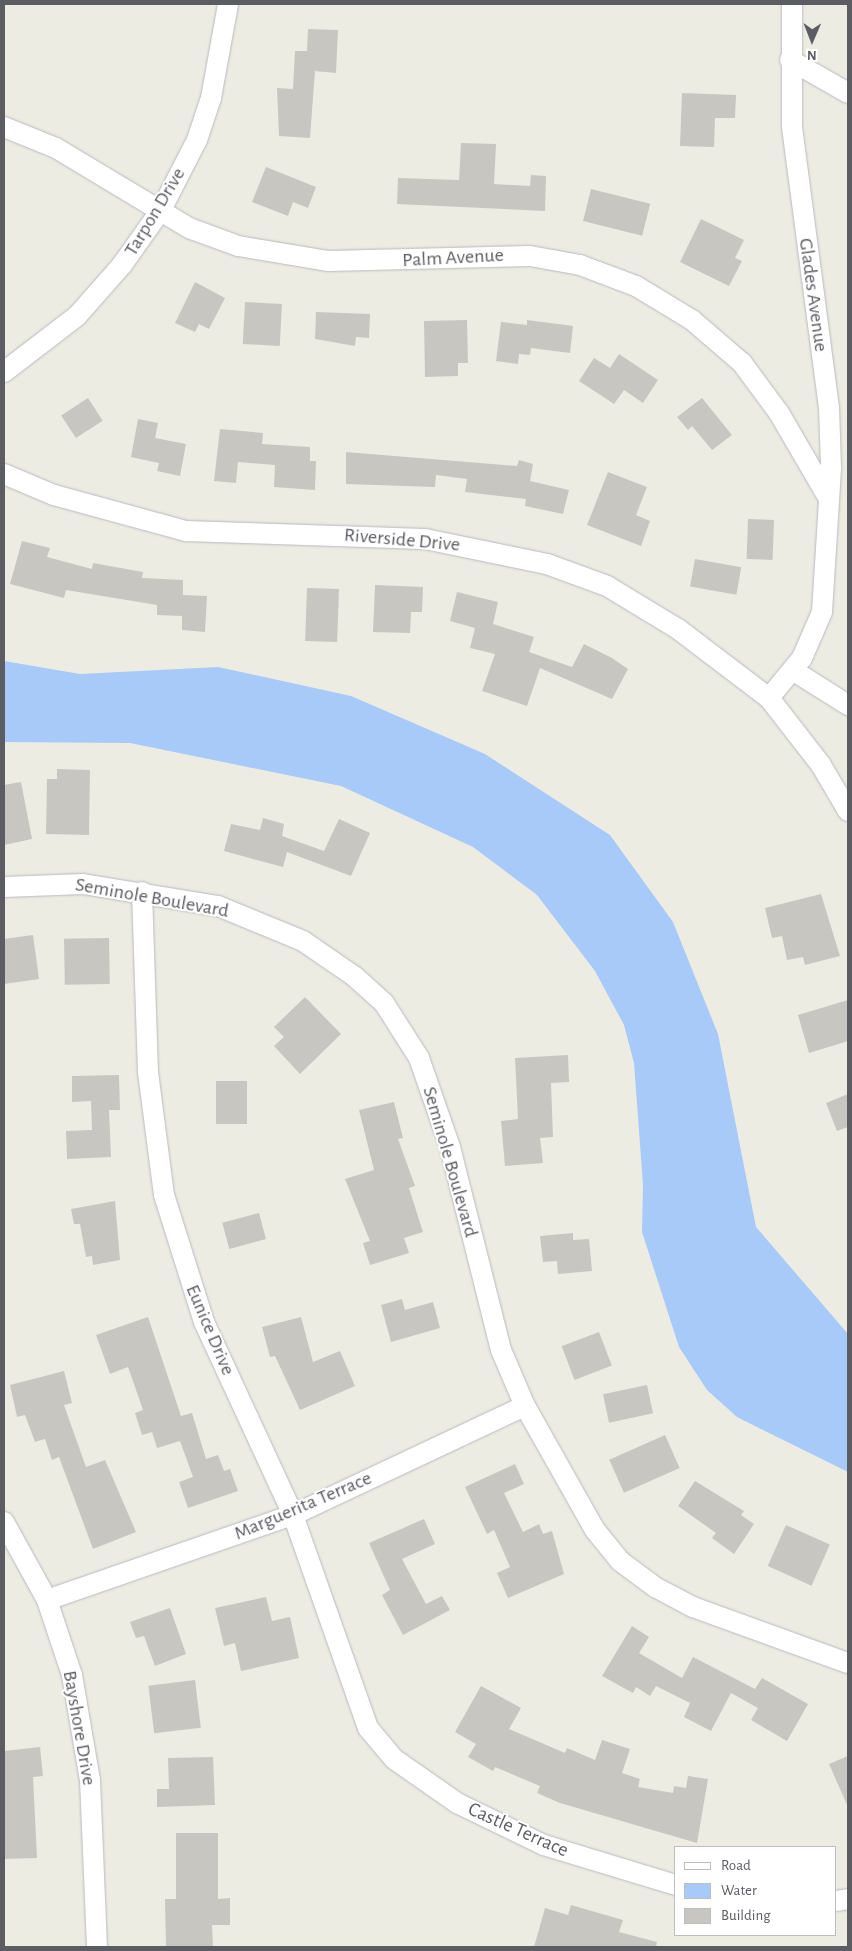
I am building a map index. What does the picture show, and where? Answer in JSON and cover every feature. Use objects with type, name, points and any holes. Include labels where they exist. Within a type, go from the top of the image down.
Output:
[{"type":"street","name":"Tarpon Drive","points":[[4,372],[77,316],[122,265],[161,210],[197,140],[211,98],[228,4]]},
{"type":"street","name":"Glades Avenue","points":[[792,4],[790,60],[795,154],[829,408],[829,499],[826,586],[822,612],[794,671]]},
{"type":"street","points":[[790,60],[848,93]]},
{"type":"street","name":"Palm Avenue","points":[[4,127],[56,148],[212,238],[297,258],[380,262],[505,254],[550,258],[611,275],[692,320],[742,363],[779,413],[829,499]]},
{"type":"street","name":"Riverside Drive","points":[[4,474],[54,495],[186,531],[425,539],[547,564],[607,586],[646,610],[769,698],[821,765],[848,811]]},
{"type":"street","points":[[769,698],[794,671],[848,705]]},
{"type":"street","name":"Seminole Boulevard","points":[[4,888],[59,883],[142,892],[236,912],[303,941],[354,976],[399,1023],[419,1058],[450,1147],[497,1337],[525,1406],[606,1546],[655,1587],[694,1607],[848,1664]]},
{"type":"street","name":"Eunice Drive","points":[[142,892],[148,1072],[164,1195],[204,1322],[294,1515],[350,1685],[377,1743]]},
{"type":"street","name":"Marguerita Terrace","points":[[47,1600],[294,1515],[525,1406]]},
{"type":"street","name":"Bayshore Drive","points":[[4,1522],[47,1600],[72,1675],[85,1738],[96,1854],[97,1947]]},
{"type":"street","name":"Castle Terrace","points":[[377,1743],[437,1790],[515,1832],[620,1871],[674,1884]]},
{"type":"water","points":[[4,661],[80,674],[218,667],[351,696],[485,754],[610,835],[673,922],[718,1034],[756,1227],[848,1334],[848,1472],[737,1417],[707,1390],[679,1347],[642,1232],[643,1185],[634,1063],[624,1025],[595,971],[537,895],[473,847],[341,786],[130,743],[4,742]]},
{"type":"building","points":[[308,29],[338,30],[336,73],[315,71],[310,138],[279,136],[277,88],[293,89],[295,51],[307,51]]},
{"type":"building","points":[[682,93],[736,95],[735,118],[715,118],[714,147],[680,146]]},
{"type":"building","points":[[461,143],[496,144],[494,184],[530,186],[531,175],[546,176],[545,211],[397,204],[398,178],[459,180]]},
{"type":"building","points":[[266,167],[316,187],[308,208],[293,202],[288,216],[252,202]]},
{"type":"building","points":[[591,189],[650,204],[642,236],[583,221]]},
{"type":"building","points":[[701,219],[744,240],[735,258],[742,261],[729,286],[680,262]]},
{"type":"building","points":[[195,282],[225,298],[209,329],[199,324],[195,332],[175,323]]},
{"type":"building","points":[[245,302],[282,304],[280,346],[243,344]]},
{"type":"building","points":[[316,312],[370,314],[369,338],[356,337],[355,346],[315,339]]},
{"type":"building","points":[[467,320],[468,363],[458,363],[458,376],[425,377],[424,321]]},
{"type":"building","points":[[527,320],[573,326],[570,353],[531,348],[530,355],[519,354],[518,364],[496,361],[501,322],[527,325]]},
{"type":"building","points":[[619,354],[658,380],[643,403],[624,390],[614,404],[579,381],[594,358],[610,368]]},
{"type":"building","points":[[88,398],[103,421],[76,438],[61,415]]},
{"type":"building","points":[[702,398],[732,435],[712,450],[692,426],[688,430],[677,417]]},
{"type":"building","points":[[138,419],[158,423],[155,438],[186,444],[180,476],[157,471],[159,463],[131,457]]},
{"type":"building","points":[[220,429],[263,433],[262,444],[310,447],[310,461],[316,461],[315,490],[274,487],[275,465],[238,462],[236,483],[214,481]]},
{"type":"building","points":[[346,452],[517,466],[519,460],[533,464],[530,481],[569,490],[563,514],[525,506],[526,499],[465,492],[467,479],[436,475],[435,487],[346,484]]},
{"type":"building","points":[[608,472],[647,487],[636,515],[650,521],[641,546],[587,525]]},
{"type":"building","points":[[748,519],[774,520],[773,560],[747,559]]},
{"type":"building","points":[[22,541],[50,548],[47,557],[92,569],[93,563],[143,572],[142,578],[183,580],[183,595],[207,596],[205,632],[182,630],[182,616],[157,615],[157,605],[66,590],[64,598],[10,584]]},
{"type":"building","points":[[695,559],[741,567],[736,595],[690,587]]},
{"type":"building","points":[[375,585],[423,587],[422,612],[411,612],[410,633],[373,632]]},
{"type":"building","points":[[307,588],[339,589],[337,642],[305,641]]},
{"type":"building","points":[[457,592],[498,602],[493,624],[534,637],[529,652],[572,667],[584,644],[612,658],[628,669],[612,699],[540,668],[527,706],[482,691],[495,654],[470,648],[475,628],[450,621]]},
{"type":"building","points":[[57,769],[90,770],[89,835],[46,834],[47,779],[57,779]]},
{"type":"building","points":[[21,782],[32,839],[4,845],[4,785]]},
{"type":"building","points":[[263,818],[284,824],[282,836],[324,851],[339,819],[370,833],[351,876],[287,852],[283,867],[224,851],[231,824],[260,830]]},
{"type":"building","points":[[821,894],[840,956],[805,965],[803,957],[787,960],[782,936],[772,938],[765,908]]},
{"type":"building","points":[[33,935],[39,979],[4,984],[4,939]]},
{"type":"building","points":[[109,938],[110,984],[65,985],[64,939]]},
{"type":"building","points":[[305,997],[341,1034],[300,1074],[274,1046],[284,1037],[274,1027]]},
{"type":"building","points":[[848,1000],[848,1041],[809,1053],[798,1015]]},
{"type":"building","points":[[568,1055],[569,1082],[551,1083],[553,1137],[540,1138],[543,1163],[505,1166],[501,1121],[518,1119],[515,1058]]},
{"type":"building","points":[[119,1075],[120,1110],[109,1110],[111,1157],[67,1159],[66,1131],[92,1130],[91,1101],[72,1102],[72,1076]]},
{"type":"building","points":[[216,1081],[247,1081],[247,1124],[216,1124]]},
{"type":"building","points":[[848,1094],[848,1127],[837,1131],[826,1103]]},
{"type":"building","points":[[394,1102],[403,1138],[398,1139],[415,1186],[409,1188],[423,1232],[404,1238],[409,1253],[370,1265],[363,1243],[370,1241],[345,1179],[374,1170],[359,1110]]},
{"type":"building","points":[[115,1201],[120,1260],[93,1265],[92,1256],[86,1257],[80,1224],[74,1224],[71,1209]]},
{"type":"building","points":[[259,1213],[266,1239],[229,1249],[222,1223]]},
{"type":"building","points":[[573,1233],[573,1240],[589,1239],[592,1271],[558,1274],[557,1261],[543,1262],[540,1236]]},
{"type":"building","points":[[402,1299],[405,1310],[433,1302],[440,1328],[391,1342],[381,1305]]},
{"type":"building","points":[[148,1317],[181,1416],[192,1413],[206,1459],[218,1455],[224,1471],[230,1469],[238,1491],[188,1508],[179,1482],[193,1477],[180,1441],[157,1448],[152,1432],[142,1435],[135,1413],[143,1410],[128,1367],[110,1374],[96,1335]]},
{"type":"building","points":[[301,1317],[313,1362],[340,1351],[355,1386],[300,1410],[275,1356],[270,1357],[262,1327]]},
{"type":"building","points":[[599,1332],[612,1366],[575,1380],[562,1346]]},
{"type":"building","points":[[64,1371],[72,1403],[64,1405],[86,1467],[105,1460],[136,1532],[93,1549],[59,1457],[52,1460],[45,1439],[35,1442],[25,1415],[17,1417],[10,1385]]},
{"type":"building","points":[[647,1385],[653,1413],[609,1423],[603,1394]]},
{"type":"building","points":[[665,1435],[680,1468],[624,1493],[609,1460]]},
{"type":"building","points":[[515,1464],[524,1484],[504,1493],[523,1532],[539,1524],[543,1534],[552,1531],[564,1574],[508,1598],[497,1573],[510,1567],[494,1530],[487,1534],[465,1487]]},
{"type":"building","points":[[695,1481],[744,1511],[741,1515],[754,1524],[734,1554],[712,1538],[716,1533],[678,1506]]},
{"type":"building","points":[[424,1519],[435,1544],[402,1559],[426,1604],[442,1596],[450,1610],[403,1635],[382,1595],[390,1590],[369,1543]]},
{"type":"building","points":[[786,1525],[830,1545],[812,1586],[768,1566]]},
{"type":"building","points":[[266,1597],[272,1621],[290,1617],[299,1658],[241,1671],[235,1643],[224,1646],[215,1608]]},
{"type":"building","points":[[170,1608],[186,1654],[155,1666],[144,1636],[136,1638],[130,1622]]},
{"type":"building","points":[[632,1626],[649,1637],[639,1653],[682,1678],[693,1657],[755,1689],[762,1678],[808,1704],[787,1741],[751,1720],[758,1708],[731,1693],[711,1731],[684,1717],[690,1703],[656,1686],[650,1696],[636,1687],[633,1693],[602,1676]]},
{"type":"building","points":[[195,1680],[201,1728],[154,1733],[148,1686]]},
{"type":"building","points":[[481,1686],[521,1708],[509,1729],[565,1753],[567,1748],[595,1760],[602,1740],[630,1749],[622,1773],[640,1779],[638,1787],[673,1793],[674,1786],[686,1788],[688,1776],[708,1779],[697,1843],[560,1803],[537,1793],[540,1786],[495,1767],[493,1771],[468,1757],[476,1744],[455,1732]]},
{"type":"building","points":[[40,1747],[43,1776],[33,1777],[37,1858],[4,1859],[4,1751]]},
{"type":"building","points":[[848,1756],[848,1807],[829,1764]]},
{"type":"building","points":[[213,1757],[215,1805],[157,1807],[157,1789],[169,1789],[168,1758]]},
{"type":"building","points":[[176,1833],[218,1833],[218,1899],[230,1898],[230,1925],[212,1925],[213,1947],[166,1947],[165,1899],[176,1899]]},
{"type":"building","points":[[571,1905],[623,1920],[619,1932],[657,1942],[656,1947],[534,1947],[545,1908],[568,1915]]}]
